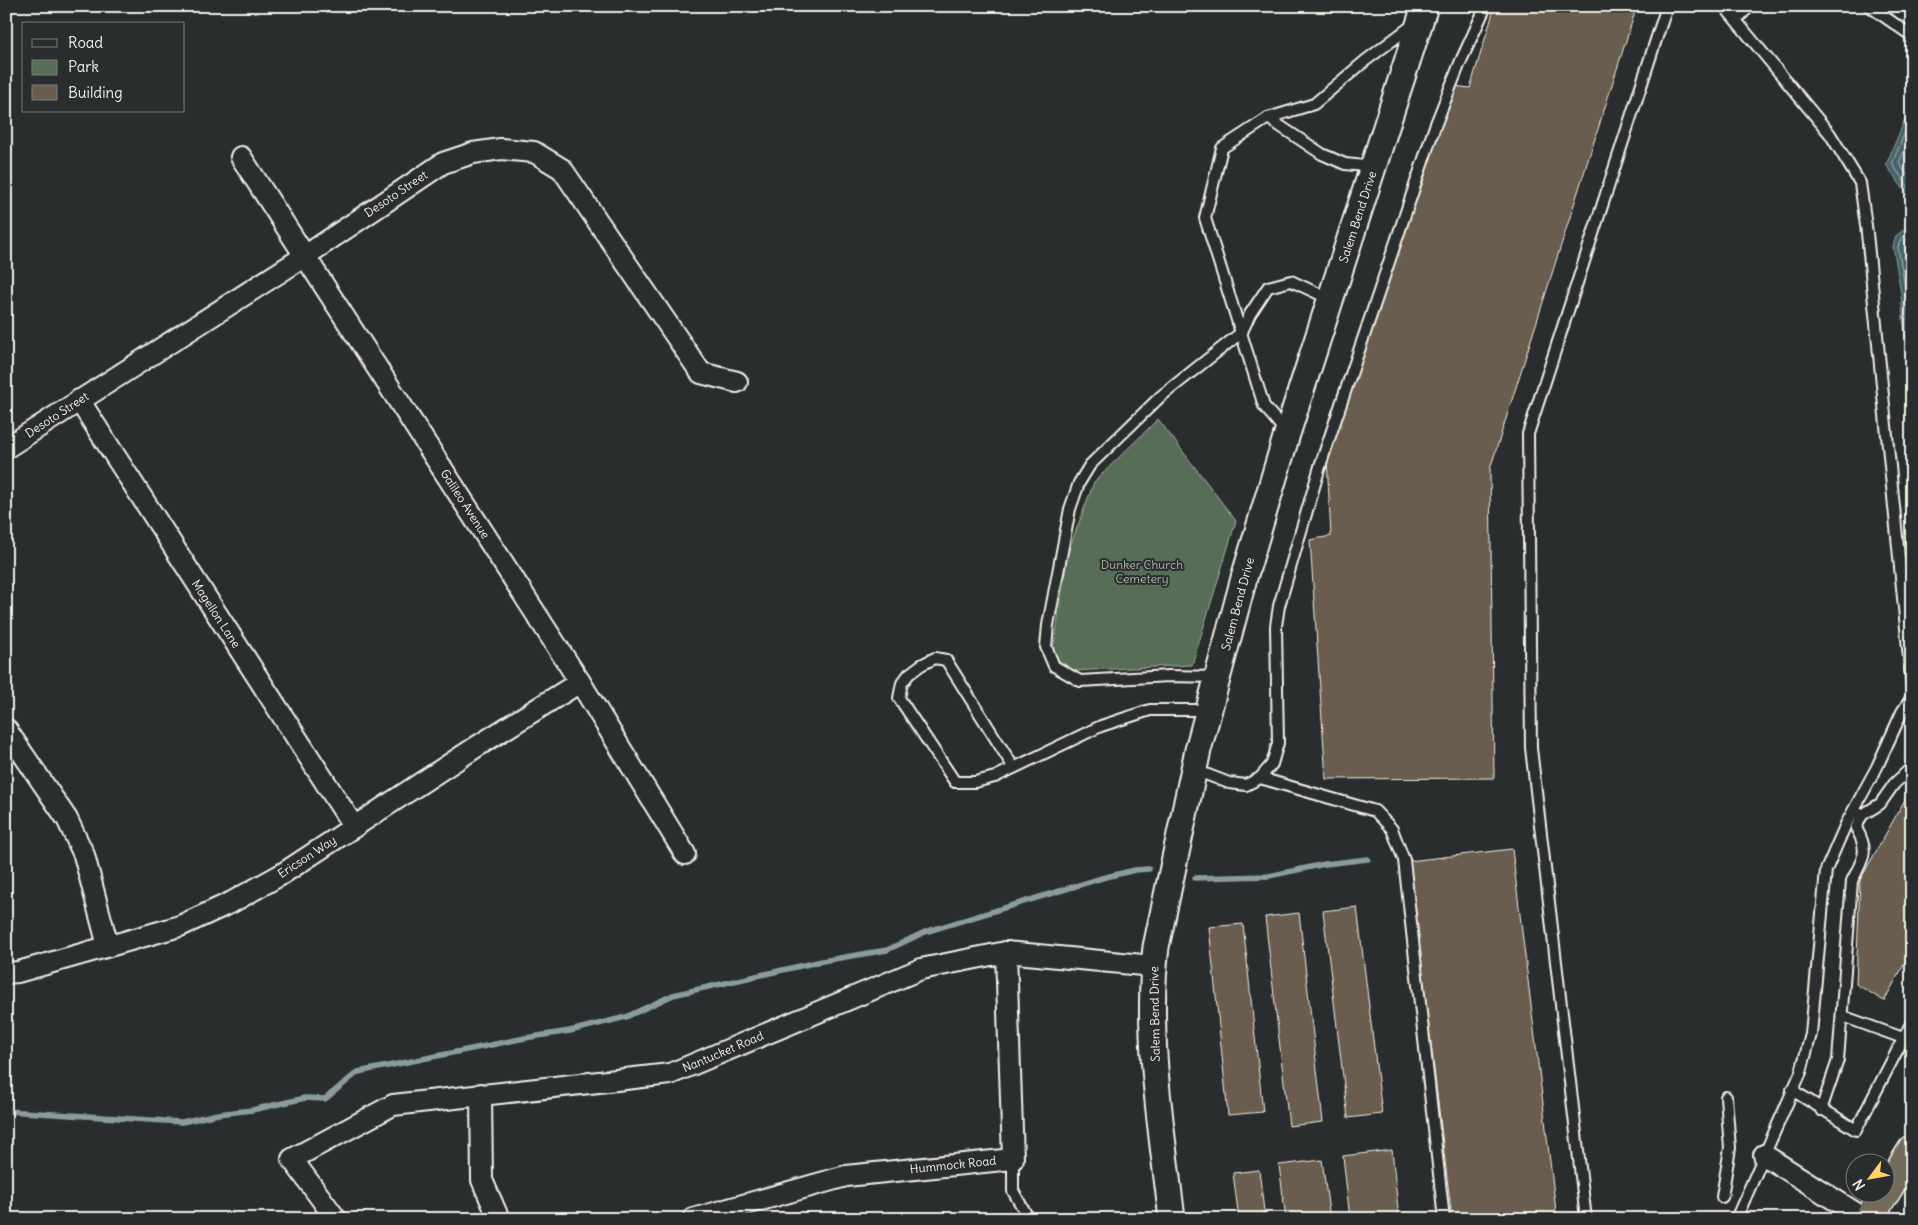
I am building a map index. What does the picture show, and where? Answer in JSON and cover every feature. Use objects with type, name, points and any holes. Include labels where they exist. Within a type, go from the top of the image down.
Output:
[{"type":"highway","points":[[1896,1175],[1912,1150]]},
{"type":"highway","points":[[1869,1219],[1879,1202]]},
{"type":"street","name":"Salem Bend Drive","points":[[1172,1219],[1154,1048],[1153,966],[1156,946],[1194,769],[1244,578],[1287,434],[1423,13]]},
{"type":"street","name":"Desoto Street","points":[[6,448],[305,256],[443,163],[473,153],[501,149],[534,152],[562,169],[701,373],[737,382]]},
{"type":"street","name":"Galileo Avenue","points":[[241,158],[580,682],[685,854]]},
{"type":"street","name":"Magellon Lane","points":[[79,400],[354,827]]},
{"type":"street","name":"Ericson Way","points":[[6,973],[18,972],[180,926],[232,902],[282,874],[580,682]]},
{"type":"street","points":[[6,729],[67,819],[84,855],[108,946]]},
{"type":"street","name":"Nantucket Road","points":[[336,1219],[292,1159],[393,1105],[670,1074],[921,969],[1006,952],[1153,966]]},
{"type":"street","name":"Hummock Road","points":[[693,1219],[846,1176],[1013,1159],[1006,952]]},
{"type":"street","points":[[481,1094],[482,1180],[498,1219]]},
{"type":"street","points":[[1764,1156],[1865,1219]]},
{"type":"lane","points":[[1194,769],[1229,783],[1246,785],[1260,778],[1272,764],[1278,742],[1276,626],[1287,577],[1321,463],[1435,126],[1460,63],[1486,6]]},
{"type":"lane","points":[[1586,1219],[1530,748],[1528,434],[1668,6]]},
{"type":"lane","points":[[1724,6],[1830,134],[1860,183],[1867,233],[1909,634],[1912,689]]},
{"type":"lane","points":[[1736,20],[1750,6]]},
{"type":"lane","points":[[1870,6],[1912,36]]},
{"type":"lane","points":[[1287,434],[1264,406],[1205,218],[1222,148],[1268,118],[1314,104],[1423,13]]},
{"type":"lane","points":[[1268,118],[1322,154],[1345,164],[1374,167]]},
{"type":"lane","points":[[1219,677],[1169,676],[1080,681],[1054,666],[1046,647],[1054,590],[1070,509],[1078,483],[1090,465],[1160,397],[1242,332],[1250,314],[1268,287],[1291,281],[1330,300]]},
{"type":"lane","points":[[1014,768],[946,660],[934,658],[909,674],[902,683],[899,698],[955,782],[975,782],[995,777],[1014,768],[1101,726],[1150,710],[1210,710]]},
{"type":"lane","points":[[1821,1110],[1838,1060],[1852,882],[1864,855],[1863,840],[1856,828],[1858,813],[1902,712],[1912,697]]},
{"type":"lane","points":[[1736,1219],[1801,1072],[1811,1034],[1826,870],[1846,824],[1858,813],[1880,804],[1894,784],[1912,768]]},
{"type":"lane","points":[[1260,778],[1375,811],[1392,829],[1404,860],[1444,1219]]},
{"type":"lane","points":[[1842,1016],[1903,1038]]},
{"type":"lane","points":[[1792,1090],[1821,1110],[1856,1130],[1912,1022]]},
{"type":"lane","points":[[1722,1197],[1730,1148],[1726,1097]]},
{"type":"lane","points":[[1013,1159],[1013,1190],[1029,1219]]},
{"type":"green space","name":"Dunker Church Cemetery","points":[[1158,419],[1236,521],[1192,665],[1072,671],[1059,661],[1053,651],[1068,552],[1094,482]]},
{"type":"water","points":[[1912,102],[1912,201],[1886,165]]},
{"type":"water","points":[[1908,226],[1912,229],[1912,382],[1893,246],[1896,236]]},
{"type":"building","points":[[1495,6],[1637,6],[1490,469],[1494,778],[1326,779],[1310,540],[1331,536],[1327,460],[1454,86],[1470,88]]},
{"type":"building","points":[[1912,787],[1912,950],[1884,1001],[1856,984],[1860,880]]},
{"type":"building","points":[[1512,849],[1557,1219],[1452,1219],[1409,861]]},
{"type":"building","points":[[1357,907],[1382,1114],[1348,1118],[1323,911]]},
{"type":"building","points":[[1299,913],[1323,1122],[1289,1126],[1265,917]]},
{"type":"building","points":[[1243,924],[1263,1112],[1228,1115],[1209,927]]},
{"type":"building","points":[[1392,1150],[1399,1219],[1350,1219],[1343,1156]]},
{"type":"building","points":[[1322,1160],[1330,1219],[1286,1219],[1279,1165]]},
{"type":"building","points":[[1259,1170],[1265,1219],[1239,1219],[1233,1173]]},
{"type":"waterway","points":[[1195,878],[1269,876],[1325,864],[1368,859]]},
{"type":"waterway","points":[[6,1111],[182,1122],[218,1114],[252,1110],[305,1098],[325,1099],[358,1072],[525,1038],[570,1031],[626,1017],[673,995],[822,961],[887,950],[925,932],[1102,878],[1135,870],[1149,869]]}]
